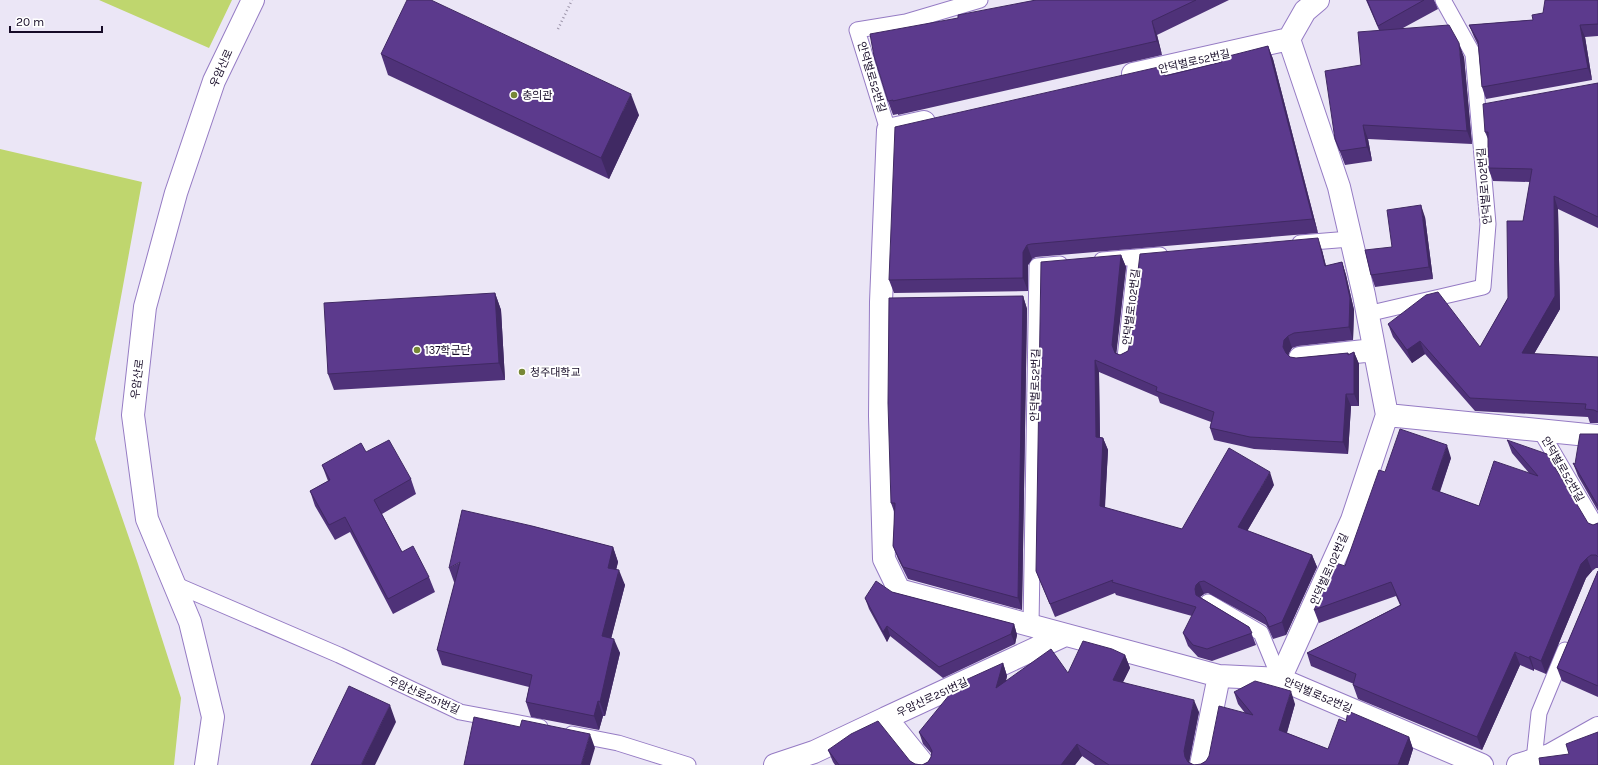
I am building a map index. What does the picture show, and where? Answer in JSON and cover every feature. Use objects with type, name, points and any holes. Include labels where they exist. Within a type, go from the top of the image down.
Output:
[{"type":"street","name":"우암산로","points":[[206,765],[213,717],[190,622],[147,519],[133,415],[145,307],[176,193],[214,81],[253,0]]},
{"type":"street","points":[[1289,39],[1305,11],[1318,0]]},
{"type":"street","name":"안덕벌로52번길","points":[[1112,79],[1289,39]]},
{"type":"street","name":"안덕벌로102번길","points":[[1280,679],[1352,520],[1387,415],[1367,314],[1339,187],[1289,39]]},
{"type":"street","points":[[888,130],[942,118]]},
{"type":"street","name":"안덕벌로52번길","points":[[888,130],[889,302],[880,416],[884,559],[899,590],[1219,676],[1280,679],[1482,765]]},
{"type":"street","points":[[1300,358],[1374,350]]},
{"type":"street","points":[[1387,415],[1598,436]]},
{"type":"street","name":"우암산로251번길","points":[[776,765],[814,752],[1065,635]]},
{"type":"street","points":[[1201,765],[1219,676]]},
{"type":"street","name":"우암산로251번길","points":[[886,718],[924,765]]},
{"type":"street","points":[[1528,763],[1550,756],[1598,728]]},
{"type":"lane","name":"안덕벌로52번길","points":[[888,130],[857,30],[906,22],[980,0]]},
{"type":"lane","points":[[1443,0],[1473,54],[1477,110],[1492,107]]},
{"type":"lane","name":"안덕벌로102번길","points":[[1367,314],[1483,287],[1488,224],[1477,110]]},
{"type":"lane","points":[[1287,244],[1350,239]]},
{"type":"lane","name":"안덕벌로102번길","points":[[1091,261],[1176,254]]},
{"type":"lane","name":"안덕벌로102번길","points":[[1125,358],[1136,257]]},
{"type":"lane","name":"안덕벌로52번길","points":[[1031,625],[1037,266],[1075,262]]},
{"type":"lane","points":[[1021,300],[1037,300]]},
{"type":"lane","name":"안덕벌로52번길","points":[[1540,430],[1598,529]]},
{"type":"lane","name":"우암산로251번길","points":[[174,584],[339,655],[460,712],[618,743],[688,765]]},
{"type":"lane","points":[[1208,602],[1261,633],[1280,679]]},
{"type":"lane","points":[[1528,763],[1539,713],[1569,639]]},
{"type":"path","points":[[558,29],[572,0]]},
{"type":"green space","points":[[99,0],[232,0],[209,48]]},
{"type":"green space","points":[[0,149],[142,182],[95,439],[138,564],[181,698],[174,765],[0,765]]},
{"type":"building","name":"충의관","points":[[407,0],[431,0],[631,94],[601,158],[381,54]]},
{"type":"building","points":[[1036,0],[1196,0],[1152,21],[1157,41],[888,101],[874,56],[870,34],[958,18],[958,15]]},
{"type":"building","points":[[1367,0],[1424,0],[1378,26]]},
{"type":"building","points":[[1545,0],[1598,0],[1598,24],[1580,25],[1588,68],[1482,87],[1478,41],[1469,25],[1533,20],[1532,15],[1543,13]]},
{"type":"building","points":[[1449,25],[1459,43],[1467,131],[1363,125],[1367,147],[1340,151],[1335,139],[1325,71],[1361,65],[1358,32]]},
{"type":"building","points":[[1268,46],[1313,219],[1031,244],[1027,245],[1023,252],[1023,278],[889,280],[895,127],[1163,66],[1165,76],[1222,62],[1221,58]]},
{"type":"building","points":[[1598,83],[1598,217],[1554,196],[1555,296],[1522,353],[1598,357],[1598,412],[1585,409],[1586,404],[1470,398],[1420,341],[1407,350],[1388,324],[1426,295],[1438,292],[1480,347],[1508,298],[1507,221],[1523,221],[1532,169],[1488,168],[1488,132],[1485,132],[1483,104]]},
{"type":"building","points":[[1421,205],[1429,267],[1371,275],[1365,250],[1392,247],[1387,210]]},
{"type":"building","points":[[1318,238],[1325,266],[1342,262],[1350,298],[1349,327],[1294,333],[1284,340],[1283,347],[1290,357],[1296,358],[1348,353],[1348,355],[1354,352],[1354,394],[1346,394],[1343,442],[1250,437],[1210,428],[1214,412],[1156,391],[1157,387],[1095,360],[1096,437],[1103,438],[1100,506],[1182,529],[1229,448],[1270,472],[1238,527],[1312,555],[1282,622],[1269,627],[1265,617],[1261,613],[1204,581],[1199,582],[1196,585],[1196,595],[1249,627],[1252,633],[1207,649],[1193,645],[1183,633],[1196,607],[1112,582],[1113,580],[1050,604],[1036,571],[1041,262],[1121,255],[1112,345],[1115,353],[1120,355],[1128,351],[1129,347],[1140,254]]},
{"type":"building","name":"137학군단","points":[[495,293],[499,363],[328,374],[324,303]]},
{"type":"building","points":[[1023,296],[1018,598],[903,567],[893,546],[895,503],[891,503],[888,403],[889,298]]},
{"type":"building","points":[[1400,429],[1447,445],[1432,489],[1479,506],[1494,461],[1538,476],[1507,440],[1547,454],[1588,523],[1593,525],[1598,523],[1598,557],[1596,555],[1591,555],[1581,564],[1541,661],[1515,652],[1477,737],[1353,685],[1356,674],[1307,653],[1401,605],[1391,582],[1314,610],[1336,563],[1345,566],[1379,470],[1385,472]]},
{"type":"building","points":[[1580,434],[1598,434],[1598,506],[1573,463],[1575,464]]},
{"type":"building","points":[[389,440],[411,479],[374,500],[402,552],[413,546],[429,577],[388,599],[345,517],[329,525],[310,491],[330,480],[322,465],[361,443],[366,452]]},
{"type":"building","points":[[462,510],[613,547],[608,568],[619,570],[602,636],[614,639],[600,702],[598,701],[594,716],[526,702],[532,675],[437,650],[460,562],[449,568]]},
{"type":"building","points":[[1598,571],[1598,686],[1557,668]]},
{"type":"building","points":[[876,581],[892,592],[1014,624],[1011,634],[939,667],[887,626],[883,632],[865,598]]},
{"type":"building","points":[[1083,641],[1112,649],[1125,655],[1113,680],[1194,700],[1184,751],[1188,762],[1194,765],[1109,765],[1077,744],[1061,765],[922,765],[928,762],[932,751],[919,732],[959,683],[1003,663],[996,688],[1051,649],[1068,673]]},
{"type":"building","points":[[1255,681],[1291,691],[1279,730],[1328,749],[1339,719],[1346,722],[1348,711],[1409,737],[1398,765],[1194,765],[1201,764],[1206,761],[1209,756],[1219,706],[1253,715],[1234,692]]},
{"type":"building","points":[[349,686],[390,705],[361,765],[311,765]]},
{"type":"building","points":[[474,717],[520,727],[522,720],[590,734],[581,765],[464,765]]},
{"type":"building","points":[[878,721],[910,761],[915,764],[922,765],[839,765],[828,750],[851,734]]},
{"type":"building","points":[[1598,732],[1598,765],[1540,765],[1539,758],[1569,754],[1566,744]]},
{"type":"place","name":"충의관","points":[[514,95]]},
{"type":"place","name":"137학군단","points":[[417,350]]},
{"type":"place","name":"청주대학교","points":[[522,372]]}]
